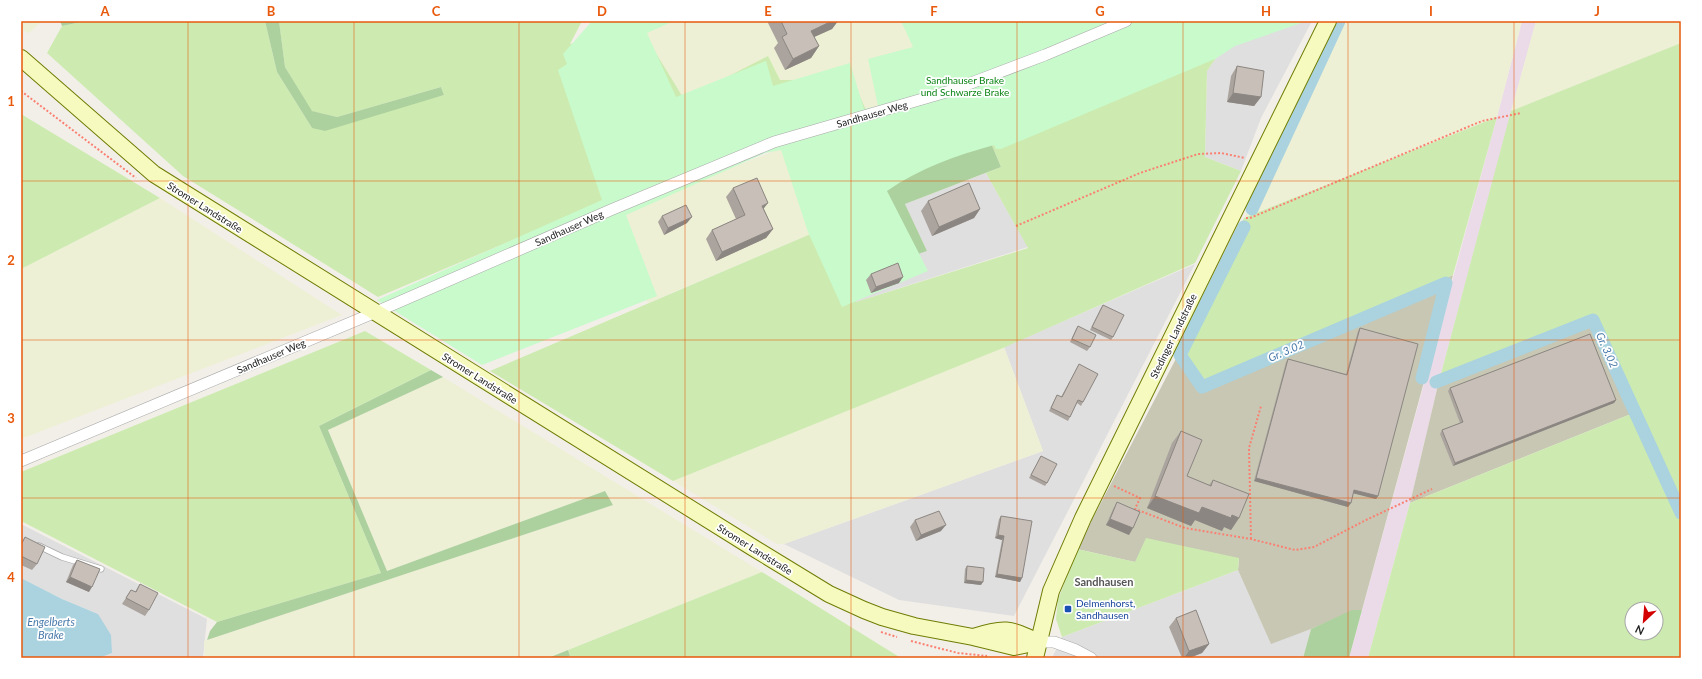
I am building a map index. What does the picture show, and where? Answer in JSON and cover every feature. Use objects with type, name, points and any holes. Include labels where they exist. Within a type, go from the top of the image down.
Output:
[{"type":"main road","name":"Stedinger Landstraße","points":[[1036,650],[1051,591],[1083,518],[1328,21]]},
{"type":"main road","name":"Stromer Landstraße","points":[[21,58],[154,174],[829,594],[864,610],[908,624],[1014,647],[1036,650]]},
{"type":"street","name":"Sandhauser Weg","points":[[21,461],[376,312],[620,206],[774,142],[950,91],[1045,55],[1126,21]]},
{"type":"street","points":[[1036,650],[1054,642],[1076,650],[1091,658]]},
{"type":"lane","points":[[32,542],[62,557],[101,569]]},
{"type":"path","points":[[1233,214],[1240,218],[1250,218],[1482,121],[1521,113]]},
{"type":"path","points":[[1016,226],[1140,173],[1198,154],[1221,152],[1242,157],[1258,164]]},
{"type":"path","points":[[1251,539],[1250,448],[1261,406]]},
{"type":"path","points":[[1101,480],[1140,498],[1135,509],[1185,528],[1251,539],[1295,550],[1314,547],[1366,520],[1432,489]]},
{"type":"path","points":[[919,643],[958,653],[994,657]]},
{"type":"shaded area","points":[[21,21],[42,21],[29,33],[21,30]]},
{"type":"shaded area","points":[[654,21],[905,21],[916,47],[880,106],[866,110],[850,75],[822,80],[780,80],[684,99],[640,27]]},
{"type":"shaded area","points":[[1306,21],[1312,21],[1261,118],[1241,171],[1205,157],[1207,71],[1226,44]]},
{"type":"shaded area","points":[[1334,21],[1522,21],[1497,117],[1244,218]]},
{"type":"shaded area","points":[[1522,21],[1536,21],[1438,385],[1410,503],[1368,658],[1349,658],[1497,117]]},
{"type":"shaded area","points":[[1536,21],[1681,21],[1681,43],[1511,111]]},
{"type":"shaded area","points":[[882,125],[820,230],[648,303],[641,291],[612,215],[777,150]]},
{"type":"shaded area","points":[[986,173],[1028,247],[856,302],[845,279],[927,251],[905,204]]},
{"type":"shaded area","points":[[160,198],[342,315],[21,439],[21,269]]},
{"type":"shaded area","points":[[1195,264],[1014,616],[899,600],[784,544],[1043,451],[1004,347]]},
{"type":"shaded area","points":[[1453,275],[1362,610],[1352,611],[1311,629],[1271,644],[1238,570],[1239,559],[1135,562],[1077,549],[1181,349],[1205,382]]},
{"type":"shaded area","points":[[1591,327],[1631,414],[1410,503],[1438,385]]},
{"type":"shaded area","points":[[1004,347],[1043,451],[784,544],[777,544],[673,481]]},
{"type":"shaded area","points":[[443,377],[762,572],[547,658],[205,658],[204,641],[613,505],[605,491],[387,571],[328,430]]},
{"type":"shaded area","points":[[21,524],[207,619],[203,658],[99,658],[112,653],[98,614],[62,599],[21,578]]},
{"type":"shaded area","points":[[1238,570],[1271,643],[1311,629],[1303,658],[1052,658],[1062,637]]},
{"type":"green space","points":[[60,21],[86,21],[62,26]]},
{"type":"green space","points":[[86,21],[265,21],[277,72],[312,128],[444,95],[441,87],[337,117],[311,111],[285,67],[279,21],[582,21],[570,44],[640,27],[684,99],[768,56],[780,80],[822,80],[850,74],[866,110],[766,133],[378,297],[183,176],[47,53],[62,26]]},
{"type":"green space","points":[[265,21],[279,21],[285,67],[312,111],[337,117],[441,87],[444,95],[325,131],[312,128],[277,72]]},
{"type":"green space","name":"Sandhauser Brake und Schwarze Brake","points":[[592,21],[674,21],[647,33],[676,97],[766,61],[773,86],[850,63],[864,109],[878,106],[868,59],[913,47],[901,21],[1307,21],[1235,46],[1215,59],[1001,149],[996,149],[994,145],[965,154],[925,169],[899,183],[887,191],[928,271],[842,307],[808,232],[781,150],[765,153],[626,215],[657,296],[482,365],[377,300],[602,200],[558,70],[567,64],[563,54]]},
{"type":"green space","points":[[1681,43],[1681,658],[1368,658],[1410,503],[1631,414],[1591,327],[1438,385],[1511,111]]},
{"type":"green space","points":[[1226,44],[1207,71],[1205,157],[1241,171],[1195,263],[1003,348],[673,481],[490,371],[820,230],[856,302],[1028,248],[986,173],[1001,167],[975,105]]},
{"type":"green space","points":[[975,105],[1001,167],[905,204],[927,251],[845,279],[879,193]]},
{"type":"green space","points":[[21,114],[160,198],[21,269]]},
{"type":"green space","points":[[1497,117],[1453,275],[1205,382],[1181,349],[1244,218]]},
{"type":"green space","points":[[365,331],[431,370],[319,426],[381,573],[217,622],[21,521],[21,472]]},
{"type":"green space","points":[[431,370],[443,377],[328,430],[387,571],[605,491],[613,505],[207,640],[210,631],[217,622],[381,573],[319,426]]},
{"type":"green space","points":[[1146,538],[1239,558],[1238,570],[1062,637],[1056,619],[1058,600],[1077,549],[1135,562]]},
{"type":"green space","points":[[762,572],[901,658],[571,658],[568,650]]},
{"type":"green space","points":[[1352,610],[1362,610],[1349,658],[1303,658],[1311,629]]},
{"type":"green space","points":[[568,650],[570,656],[566,658],[548,658]]},
{"type":"water","name":"Engelberts Brake","points":[[21,578],[62,599],[98,614],[111,635],[112,653],[99,658],[21,658]]},
{"type":"building","points":[[781,21],[832,21],[811,31],[819,46],[793,59],[782,37],[787,34]]},
{"type":"building","points":[[1237,66],[1264,71],[1261,97],[1233,93]]},
{"type":"building","points":[[757,178],[768,203],[762,206],[773,229],[722,252],[712,230],[745,215],[733,188]]},
{"type":"building","points":[[969,183],[980,209],[939,227],[928,201]]},
{"type":"building","points":[[686,205],[692,217],[668,228],[662,216]]},
{"type":"building","points":[[898,263],[903,277],[876,287],[871,274]]},
{"type":"building","points":[[1103,305],[1124,315],[1113,337],[1092,327]]},
{"type":"building","points":[[1078,326],[1096,335],[1090,347],[1072,339]]},
{"type":"building","points":[[1360,328],[1418,344],[1378,496],[1354,490],[1351,503],[1256,478],[1288,359],[1347,375]]},
{"type":"building","points":[[1590,334],[1616,400],[1455,463],[1442,430],[1463,422],[1450,388]]},
{"type":"building","points":[[1079,364],[1098,374],[1083,402],[1078,400],[1070,417],[1051,408],[1057,395],[1062,397]]},
{"type":"building","points":[[1181,431],[1202,440],[1187,476],[1211,486],[1213,480],[1249,494],[1239,518],[1232,515],[1231,518],[1202,507],[1199,513],[1155,496]]},
{"type":"building","points":[[1041,456],[1057,464],[1047,483],[1031,475]]},
{"type":"building","points":[[1117,502],[1140,512],[1133,528],[1110,519]]},
{"type":"building","points":[[939,511],[946,525],[921,535],[915,520]]},
{"type":"building","points":[[1001,516],[1032,521],[1022,578],[997,574],[1004,536],[998,535]]},
{"type":"building","points":[[25,537],[45,547],[37,564],[21,556],[21,545]]},
{"type":"building","points":[[77,560],[100,569],[92,587],[70,577]]},
{"type":"building","points":[[967,566],[984,568],[983,582],[966,580]]},
{"type":"building","points":[[140,584],[158,593],[149,610],[126,598],[131,590],[136,592]]},
{"type":"building","points":[[1196,610],[1209,644],[1189,651],[1176,618]]},
{"type":"waterway","name":"Gr. 3.02","points":[[1252,209],[1339,21]]},
{"type":"waterway","name":"Gr. 3.02","points":[[1244,227],[1180,355],[1202,387],[1446,283],[1422,378]]},
{"type":"waterway","name":"Gr. 3.02","points":[[1436,382],[1593,320],[1681,513]]},
{"type":"place","name":"Delmenhorst, Sandhausen","points":[[1068,609]]},
{"type":"district","name":"Sandhausen","points":[[1104,582]]}]
